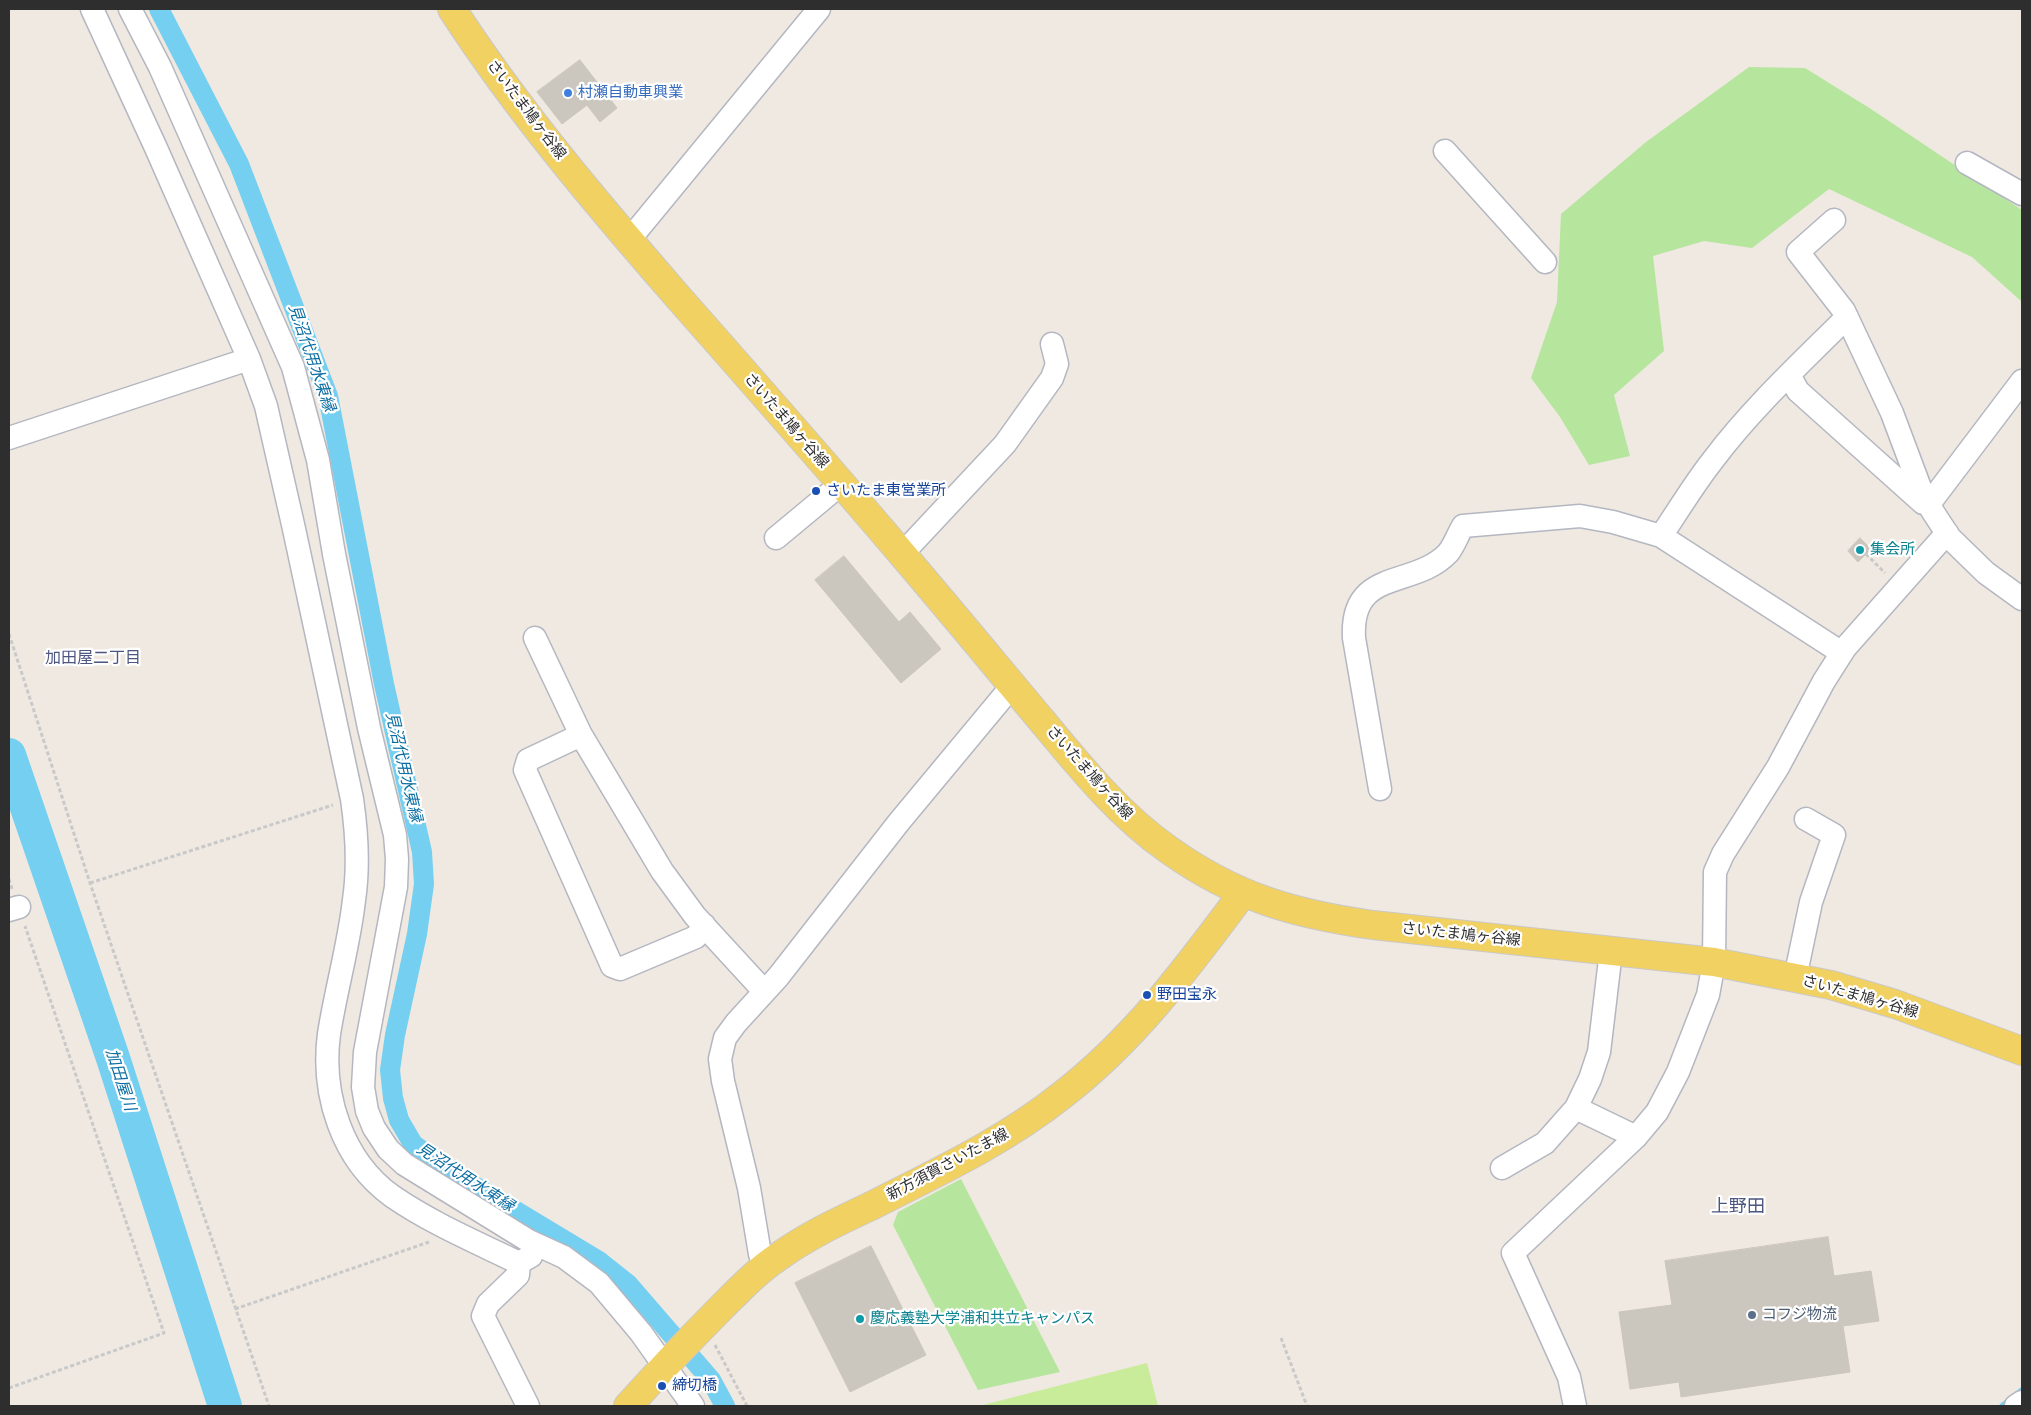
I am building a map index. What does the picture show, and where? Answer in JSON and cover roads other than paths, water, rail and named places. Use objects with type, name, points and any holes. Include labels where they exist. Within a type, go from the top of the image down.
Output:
[{"type":"main road","name":"さいたま鳩ヶ谷線","points":[[452,9],[512,93],[567,165],[629,240],[902,554],[1088,776],[1134,822],[1182,859],[1204,873],[1243,893],[1285,908],[1338,920],[1714,962],[1831,985],[1895,1004],[2022,1051]]},
{"type":"main road","name":"新方須賀さいたま線","points":[[628,1406],[667,1363],[705,1336],[764,1267],[778,1256],[823,1229],[966,1158],[1012,1132],[1061,1097],[1102,1062],[1158,1004],[1243,893]]},
{"type":"street","points":[[92,9],[156,148],[249,360],[266,406],[294,529],[352,799],[357,833],[357,872],[354,902],[329,1036],[328,1074],[342,1137],[361,1165],[391,1195],[446,1228],[519,1263]]},
{"type":"street","points":[[130,9],[160,67],[293,367],[318,460],[334,554],[369,728],[394,835],[397,859],[396,887],[365,1052],[363,1087],[367,1111],[374,1128],[388,1149],[404,1164],[444,1190],[564,1258],[599,1282],[667,1363],[693,1406]]},
{"type":"street","points":[[629,240],[819,9]]},
{"type":"street","points":[[1445,151],[1546,262]]},
{"type":"street","points":[[1967,163],[2022,194]]},
{"type":"street","points":[[1834,220],[1798,252],[1831,292],[1847,318],[1892,413],[1922,493],[1947,533],[1986,573],[2022,599]]},
{"type":"street","points":[[1661,536],[1712,460],[1737,430],[1847,318]]},
{"type":"street","points":[[902,554],[1005,444],[1052,378],[1057,364],[1052,344]]},
{"type":"street","points":[[9,438],[249,360]]},
{"type":"street","points":[[1789,375],[1798,391],[1931,508]]},
{"type":"street","points":[[1931,508],[2022,381]]},
{"type":"street","points":[[776,538],[841,484]]},
{"type":"street","points":[[1380,789],[1354,638],[1353,624],[1356,609],[1365,595],[1377,587],[1433,564],[1448,552],[1462,526],[1580,516],[1613,522],[1661,536],[1842,653]]},
{"type":"street","points":[[1575,1406],[1569,1377],[1513,1252],[1636,1137],[1657,1112],[1678,1072],[1708,995],[1714,962],[1715,872],[1723,854],[1778,767],[1824,681],[1842,653],[1947,533]]},
{"type":"street","points":[[536,638],[582,735],[662,871],[704,925],[764,991]]},
{"type":"street","points":[[764,1267],[760,1254],[749,1188],[723,1081],[720,1059],[725,1038],[778,977],[899,822],[1012,686]]},
{"type":"street","points":[[582,735],[528,760],[525,770],[612,966],[620,969],[696,938],[704,925]]},
{"type":"street","points":[[1794,978],[1811,902],[1834,835],[1806,820]]},
{"type":"street","points":[[1502,1168],[1545,1143],[1576,1108],[1590,1079],[1599,1052],[1611,951]]},
{"type":"street","points":[[1576,1108],[1636,1137]]},
{"type":"street","points":[[519,1263],[544,1248]]},
{"type":"street","points":[[519,1263],[518,1275],[488,1304],[483,1316],[528,1406]]},
{"type":"street","points":[[2016,1406],[2022,1402]]},
{"type":"waterway","name":"見沼代用水東縁","points":[[159,9],[239,164],[328,396],[384,684],[422,852],[424,884],[417,934],[395,1035],[390,1070],[393,1098],[399,1120],[413,1144],[448,1170],[599,1261],[628,1284],[711,1380],[725,1406]]},
{"type":"waterway","name":"加田屋川","points":[[9,755],[113,1058],[225,1406]]},
{"type":"waterway","points":[[2002,1406],[2022,1390]]},
{"type":"place","name":"村瀬自動車興業","points":[[568,93]]},
{"type":"place","name":"さいたま東営業所","points":[[816,491]]},
{"type":"place","name":"集会所","points":[[1860,550]]},
{"type":"place","name":"野田宝永","points":[[1147,995]]},
{"type":"place","name":"コフジ物流","points":[[1752,1315]]},
{"type":"place","name":"慶応義塾大学浦和共立キャンパス","points":[[860,1319]]},
{"type":"place","name":"締切橋","points":[[662,1386]]},
{"type":"district","name":"加田屋二丁目","points":[[93,659]]},
{"type":"district","name":"上野田","points":[[1738,1207]]}]
